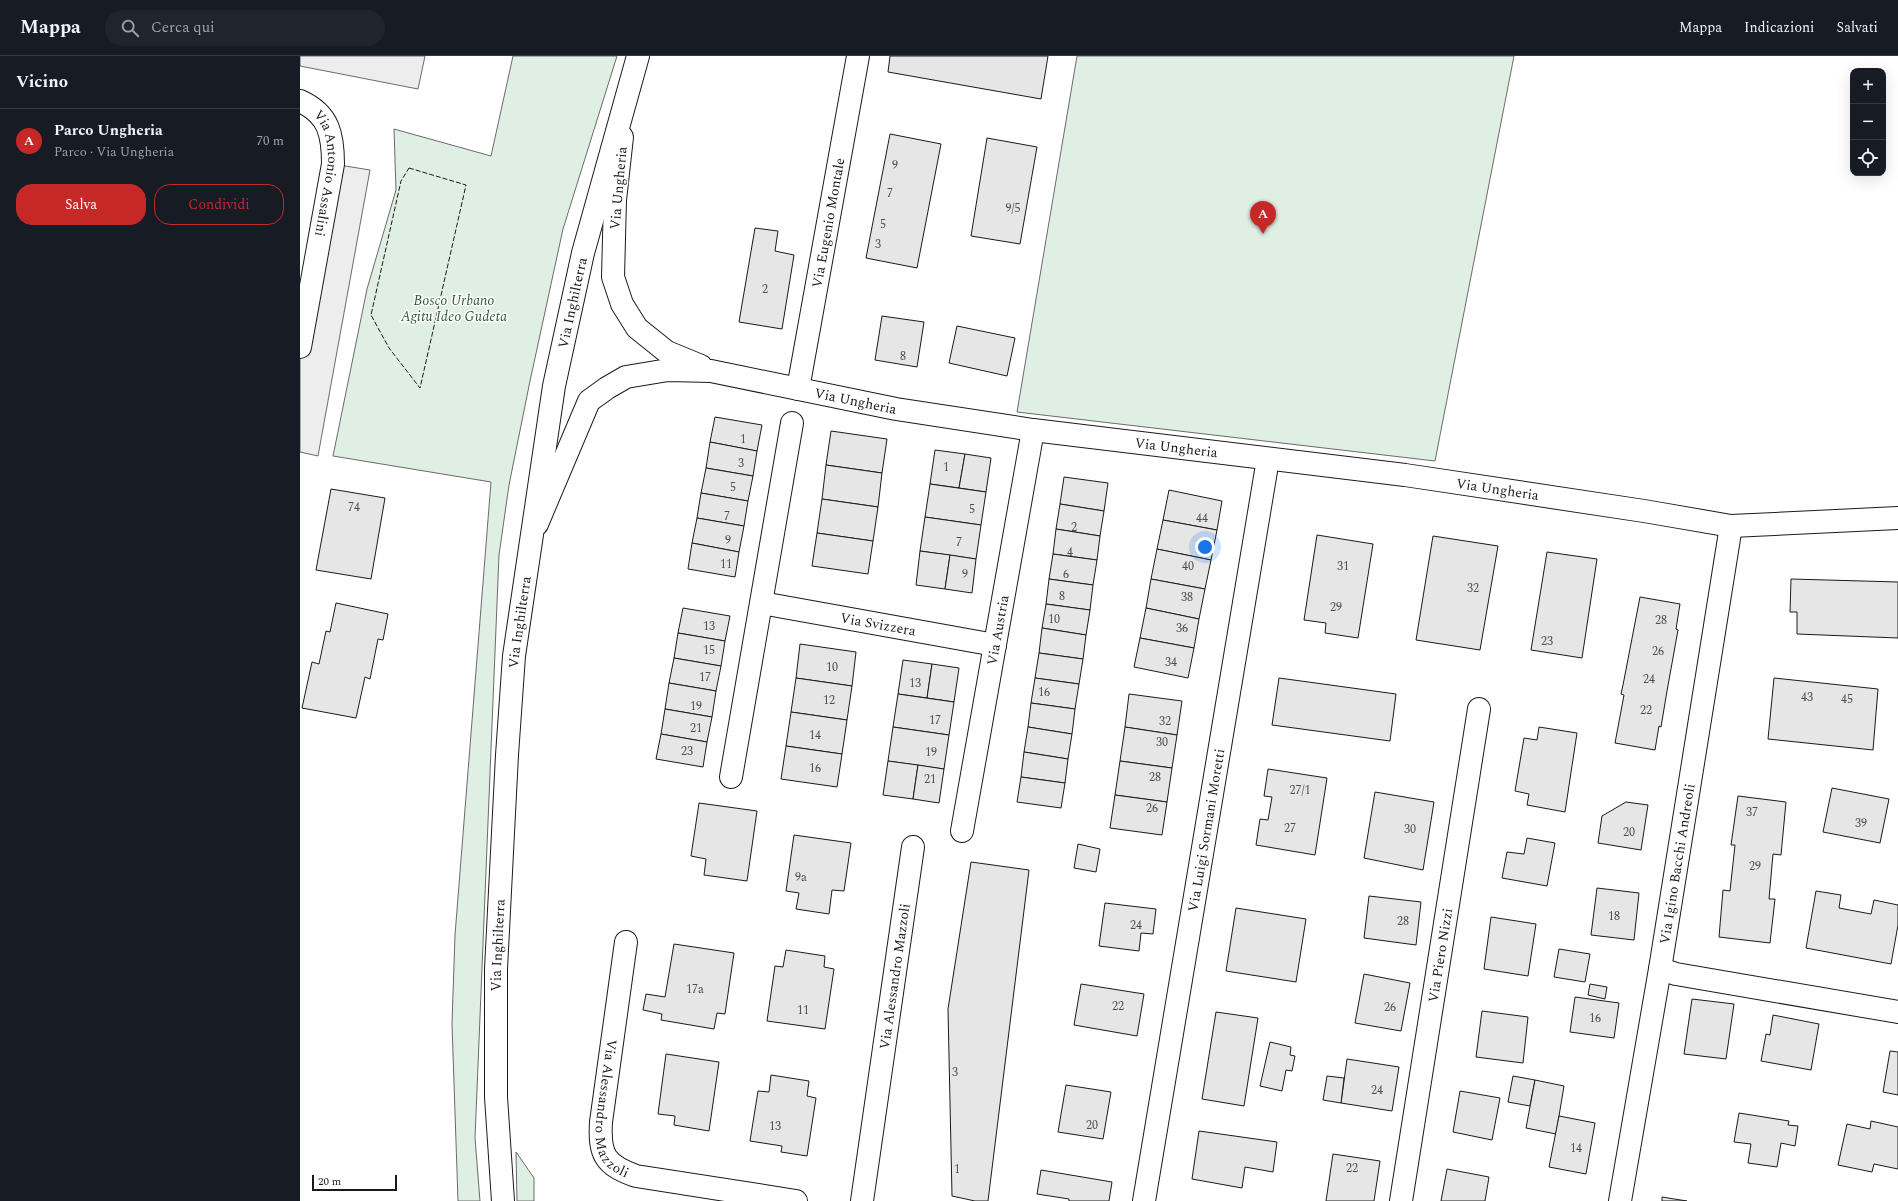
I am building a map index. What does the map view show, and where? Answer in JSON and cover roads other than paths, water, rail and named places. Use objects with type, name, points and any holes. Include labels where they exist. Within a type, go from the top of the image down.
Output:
[{"type":"street","name":"Via Inghilterra","points":[[503,1201],[496,1097],[496,969],[507,755],[514,656],[554,386],[583,253],[638,56]]},
{"type":"street","name":"Via Eugenio Montale","points":[[798,389],[858,56]]},
{"type":"street","name":"Via Ungheria","points":[[626,100],[615,200],[613,277],[622,304],[637,328],[667,352],[711,371]]},
{"type":"street","name":"Via Antonio Assalini","points":[[300,101],[318,112],[325,119],[331,135],[333,150],[333,164],[306,280],[300,347]]},
{"type":"street","name":"Via Ungheria","points":[[533,534],[589,401],[626,377],[668,370],[711,371],[896,409],[1033,430],[1405,475],[1644,511],[1731,526],[1898,518]]},
{"type":"street","points":[[731,777],[792,423]]},
{"type":"street","name":"Via Austria","points":[[962,831],[1033,430]]},
{"type":"street","name":"Via Luigi Sormani Moretti","points":[[1144,1201],[1268,459]]},
{"type":"street","name":"Via Ungheria","points":[[1644,511],[1702,511],[1838,520]]},
{"type":"street","name":"Via Igino Bacchi Andreoli","points":[[1620,1201],[1660,969],[1731,526]]},
{"type":"street","name":"Via Svizzera","points":[[762,603],[995,645]]},
{"type":"street","name":"Via Piero Nizzi","points":[[1401,1201],[1479,709]]},
{"type":"street","name":"Via Alessandro Mazzoli","points":[[862,1201],[913,847]]},
{"type":"street","name":"Via Alessandro Mazzoli","points":[[626,942],[601,1122],[601,1148],[606,1158],[618,1168],[636,1176],[796,1201]]},
{"type":"street","points":[[1660,969],[1676,974],[1898,1012]]},
{"type":"place","name":"Parco Ungheria","points":[[1263,234]]},
{"type":"park label","name":"Bosco Urbano Agitu Ideo Gudeta","points":[[454,308]]}]
